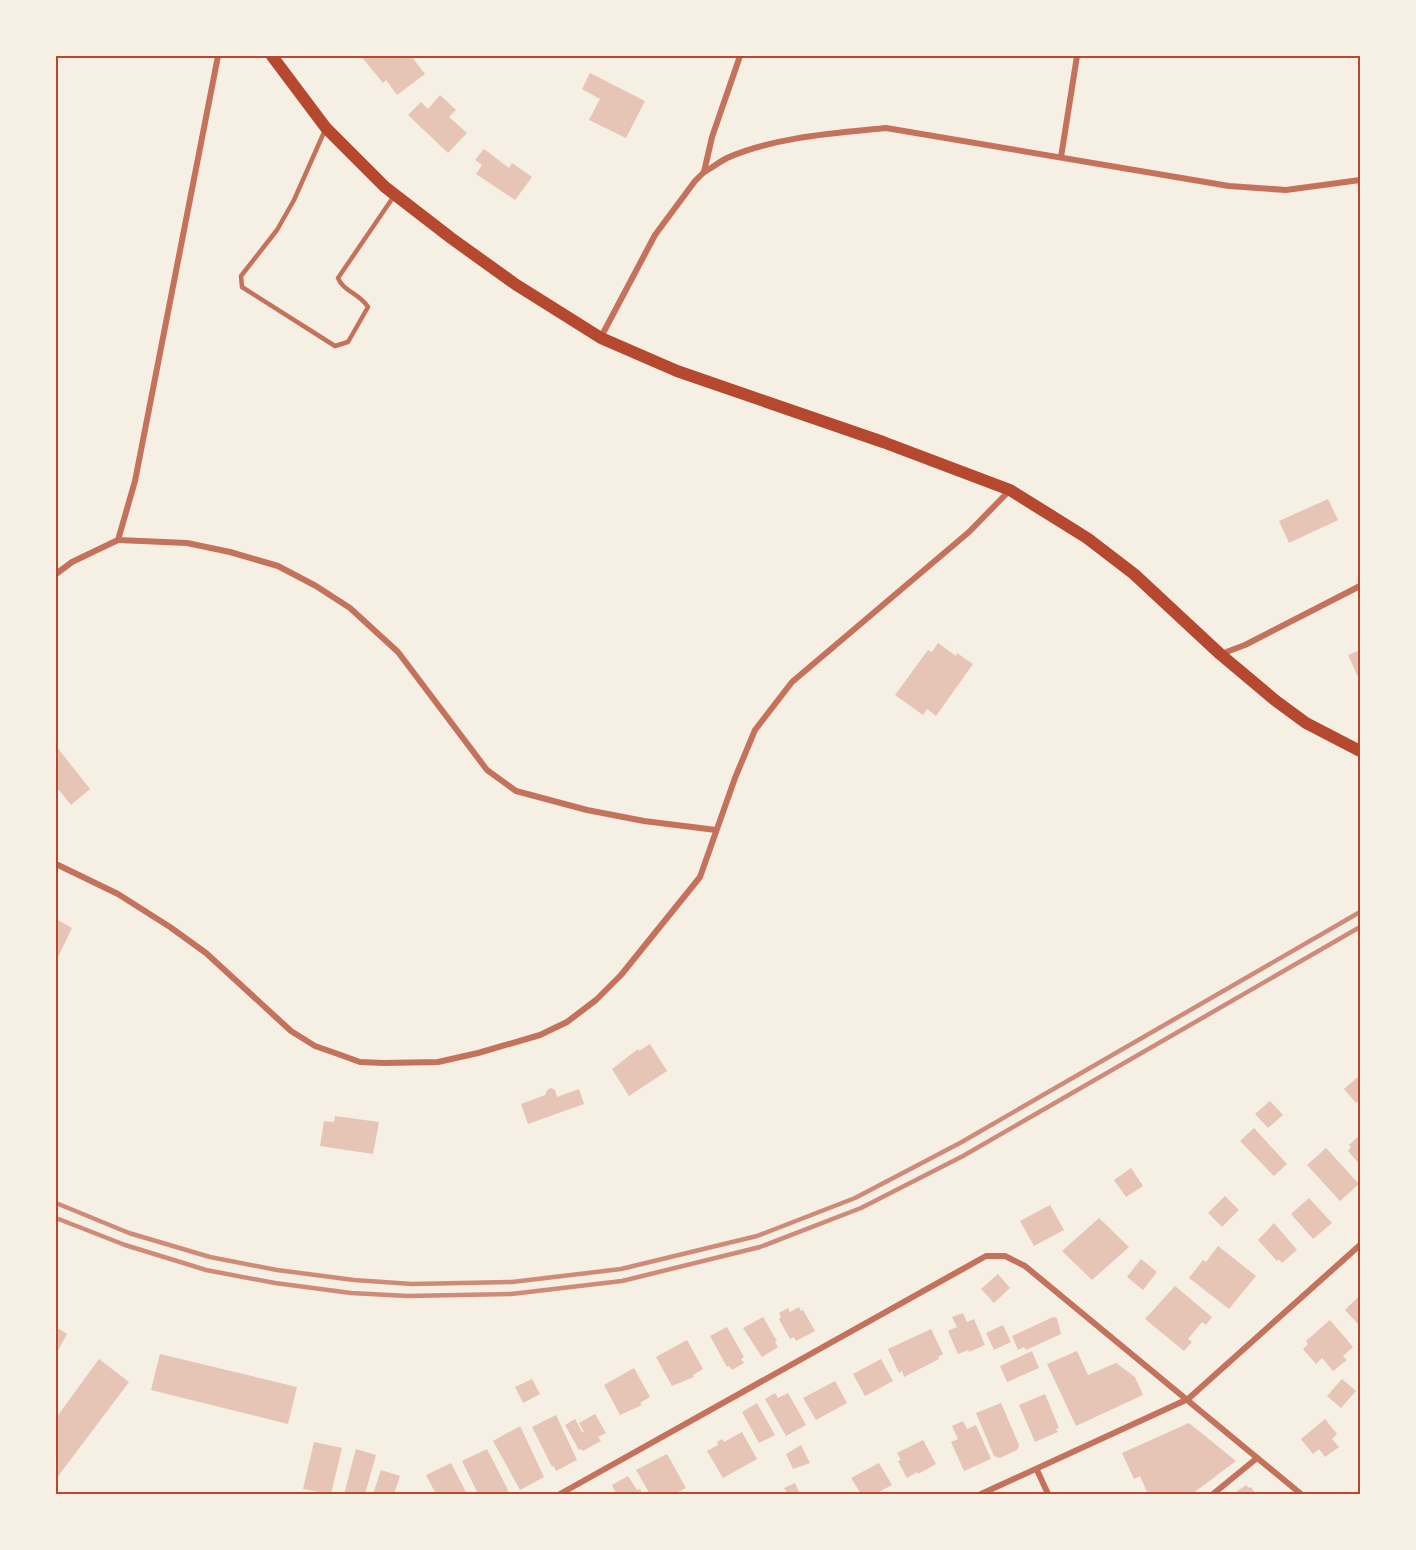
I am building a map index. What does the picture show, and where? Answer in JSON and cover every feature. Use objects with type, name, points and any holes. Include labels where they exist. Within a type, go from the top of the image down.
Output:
[{"type":"main road","points":[[272,56],[326,128],[395,195],[515,284],[601,338],[677,371],[883,442],[1010,490],[1087,538],[1124,567],[1276,701],[1306,723],[1360,751]]},
{"type":"street","points":[[118,540],[135,480],[209,91],[218,56]]},
{"type":"street","points":[[704,172],[712,137],[740,56]]},
{"type":"street","points":[[1061,156],[1077,56]]},
{"type":"street","points":[[601,338],[655,235],[695,181],[704,172],[726,158],[757,148],[836,133],[886,128],[1229,186],[1286,190],[1360,180]]},
{"type":"street","points":[[56,864],[118,894],[170,927],[206,953],[291,1031],[315,1046],[360,1062],[438,1062],[540,1035],[567,1022],[596,1000],[621,975],[700,877],[735,778],[755,730],[792,682],[969,532],[1010,490]]},
{"type":"street","points":[[56,574],[72,562],[118,540],[187,543],[230,552],[278,566],[316,586],[350,608],[398,652],[487,770],[516,791],[587,810],[644,821],[716,830]]},
{"type":"street","points":[[1220,654],[1245,645],[1360,586]]},
{"type":"street","points":[[981,1494],[1188,1399],[1360,1245]]},
{"type":"street","points":[[560,1494],[986,1256],[1005,1256],[1025,1266],[1301,1494]]},
{"type":"street","points":[[1213,1494],[1257,1458]]},
{"type":"street","points":[[1036,1470],[1048,1494]]},
{"type":"lane","points":[[326,128],[294,200],[277,230],[242,276],[242,287],[335,346],[348,342],[368,307],[363,299],[340,285],[338,278],[395,195]]},
{"type":"building","points":[[361,56],[398,56],[400,58],[411,56],[425,74],[397,95],[386,80],[383,83]]},
{"type":"building","points":[[590,73],[645,101],[626,138],[589,120],[600,99],[582,89]]},
{"type":"building","points":[[440,95],[456,110],[449,117],[467,133],[448,153],[408,115],[421,102],[428,109]]},
{"type":"building","points":[[484,149],[509,168],[512,163],[532,177],[515,200],[476,174],[482,165],[475,160]]},
{"type":"building","points":[[1328,499],[1338,520],[1289,543],[1279,521]]},
{"type":"building","points":[[938,643],[956,656],[957,653],[973,664],[936,716],[927,709],[923,715],[895,695],[928,650],[932,652]]},
{"type":"building","points":[[1360,650],[1360,676],[1358,677],[1348,655]]},
{"type":"building","points":[[56,746],[90,789],[71,805],[59,790],[56,792]]},
{"type":"building","points":[[56,919],[72,928],[56,961]]},
{"type":"building","points":[[650,1044],[667,1071],[629,1096],[612,1069],[638,1049],[639,1051]]},
{"type":"building","points":[[1359,1076],[1360,1099],[1356,1103],[1344,1089]]},
{"type":"building","points":[[551,1088],[555,1090],[557,1097],[579,1089],[584,1104],[528,1124],[521,1104],[545,1095]]},
{"type":"building","points":[[1270,1101],[1283,1115],[1268,1128],[1255,1114]]},
{"type":"building","points":[[335,1116],[379,1122],[373,1154],[320,1146],[324,1121],[334,1122]]},
{"type":"building","points":[[1254,1128],[1287,1164],[1274,1176],[1240,1141]]},
{"type":"building","points":[[1360,1135],[1360,1165],[1348,1151],[1351,1147],[1349,1145]]},
{"type":"building","points":[[1326,1148],[1359,1184],[1340,1201],[1307,1165]]},
{"type":"building","points":[[1131,1168],[1143,1186],[1126,1197],[1114,1180]]},
{"type":"building","points":[[1225,1196],[1239,1210],[1222,1227],[1208,1213]]},
{"type":"building","points":[[1309,1198],[1332,1223],[1313,1239],[1291,1214]]},
{"type":"building","points":[[1050,1205],[1064,1230],[1034,1246],[1020,1221]]},
{"type":"building","points":[[1099,1218],[1129,1247],[1092,1280],[1062,1251]]},
{"type":"building","points":[[1274,1223],[1297,1250],[1282,1263],[1278,1259],[1277,1261],[1258,1240]]},
{"type":"building","points":[[1218,1246],[1256,1276],[1229,1309],[1189,1278],[1203,1260],[1206,1262]]},
{"type":"building","points":[[1141,1259],[1157,1272],[1143,1290],[1127,1277]]},
{"type":"building","points":[[998,1274],[1010,1288],[994,1303],[981,1289]]},
{"type":"building","points":[[1175,1286],[1212,1317],[1206,1325],[1202,1322],[1188,1339],[1192,1342],[1184,1351],[1145,1319]]},
{"type":"building","points":[[1360,1295],[1360,1326],[1345,1310]]},
{"type":"building","points":[[799,1307],[815,1331],[796,1341],[794,1337],[790,1339],[779,1319],[781,1317],[779,1313],[788,1308],[790,1312]]},
{"type":"building","points":[[963,1313],[967,1322],[974,1319],[985,1345],[958,1354],[948,1331],[957,1327],[952,1317]]},
{"type":"building","points":[[763,1317],[778,1347],[762,1357],[743,1328]]},
{"type":"building","points":[[1053,1317],[1057,1318],[1061,1334],[1026,1350],[1024,1347],[1018,1350],[1012,1336]]},
{"type":"building","points":[[1330,1320],[1353,1347],[1343,1356],[1347,1360],[1333,1371],[1322,1358],[1316,1364],[1303,1349],[1308,1344],[1306,1341]]},
{"type":"building","points":[[1003,1325],[1011,1342],[994,1350],[986,1333]]},
{"type":"building","points":[[56,1327],[67,1334],[56,1354]]},
{"type":"building","points":[[727,1327],[744,1357],[741,1359],[744,1363],[732,1370],[729,1366],[727,1367],[710,1336]]},
{"type":"building","points":[[931,1329],[943,1354],[938,1357],[939,1359],[904,1377],[902,1371],[899,1373],[888,1349]]},
{"type":"building","points":[[687,1340],[703,1369],[693,1375],[694,1377],[672,1386],[656,1357]]},
{"type":"building","points":[[1032,1351],[1039,1368],[1007,1382],[1000,1366]]},
{"type":"building","points":[[1077,1351],[1088,1375],[1116,1363],[1135,1377],[1143,1395],[1076,1426],[1047,1364]]},
{"type":"building","points":[[160,1354],[297,1387],[288,1424],[151,1390]]},
{"type":"building","points":[[99,1359],[129,1382],[56,1479],[56,1418]]},
{"type":"building","points":[[881,1359],[893,1381],[865,1396],[853,1374]]},
{"type":"building","points":[[634,1368],[650,1397],[640,1403],[642,1405],[620,1415],[604,1385]]},
{"type":"building","points":[[532,1379],[540,1394],[523,1403],[515,1387]]},
{"type":"building","points":[[1342,1379],[1356,1391],[1341,1408],[1327,1396]]},
{"type":"building","points":[[835,1381],[847,1403],[816,1420],[803,1398]]},
{"type":"building","points":[[775,1393],[778,1398],[788,1393],[806,1425],[786,1436],[765,1399]]},
{"type":"building","points":[[1045,1394],[1059,1428],[1056,1429],[1058,1432],[1035,1442],[1019,1405]]},
{"type":"building","points":[[757,1403],[775,1435],[759,1443],[742,1412]]},
{"type":"building","points":[[1001,1403],[1019,1445],[1017,1450],[1000,1458],[994,1456],[976,1413]]},
{"type":"building","points":[[595,1414],[606,1433],[598,1437],[601,1441],[583,1451],[579,1450],[565,1425],[575,1419],[584,1432],[579,1423]]},
{"type":"building","points":[[556,1415],[577,1460],[556,1471],[532,1427]]},
{"type":"building","points":[[1325,1419],[1337,1434],[1332,1439],[1339,1447],[1325,1457],[1319,1449],[1313,1454],[1301,1439]]},
{"type":"building","points":[[963,1421],[967,1429],[976,1425],[991,1459],[964,1471],[951,1442],[958,1439],[952,1426]]},
{"type":"building","points":[[1189,1423],[1236,1461],[1192,1494],[1148,1494],[1140,1476],[1134,1479],[1122,1453]]},
{"type":"building","points":[[520,1426],[544,1477],[520,1490],[493,1441]]},
{"type":"building","points":[[742,1432],[757,1459],[723,1478],[707,1451],[718,1445],[717,1442],[722,1439],[724,1442]]},
{"type":"building","points":[[923,1440],[936,1464],[907,1478],[898,1461],[901,1460],[897,1453]]},
{"type":"building","points":[[314,1442],[342,1448],[331,1494],[303,1489]]},
{"type":"building","points":[[801,1445],[810,1463],[793,1469],[786,1454]]},
{"type":"building","points":[[356,1449],[376,1455],[365,1494],[344,1494]]},
{"type":"building","points":[[487,1449],[509,1494],[478,1494],[462,1461]]},
{"type":"building","points":[[667,1454],[686,1488],[674,1494],[650,1494],[636,1470]]},
{"type":"building","points":[[451,1463],[467,1494],[436,1494],[426,1475]]},
{"type":"building","points":[[879,1463],[892,1485],[875,1494],[861,1494],[851,1478]]},
{"type":"building","points":[[381,1470],[400,1476],[394,1494],[373,1494]]},
{"type":"building","points":[[628,1476],[637,1490],[640,1489],[643,1494],[616,1494],[612,1485]]},
{"type":"building","points":[[795,1483],[800,1494],[788,1494],[784,1488]]},
{"type":"building","points":[[1246,1485],[1251,1487],[1256,1494],[1233,1494]]},
{"type":"railway","points":[[56,1203],[129,1233],[210,1257],[277,1270],[354,1280],[412,1284],[512,1282],[621,1269],[757,1236],[855,1198],[960,1143],[1360,912]]},
{"type":"railway","points":[[56,1218],[125,1245],[206,1270],[275,1283],[351,1293],[408,1296],[511,1294],[622,1281],[760,1247],[861,1208],[963,1156],[1360,927]]}]
